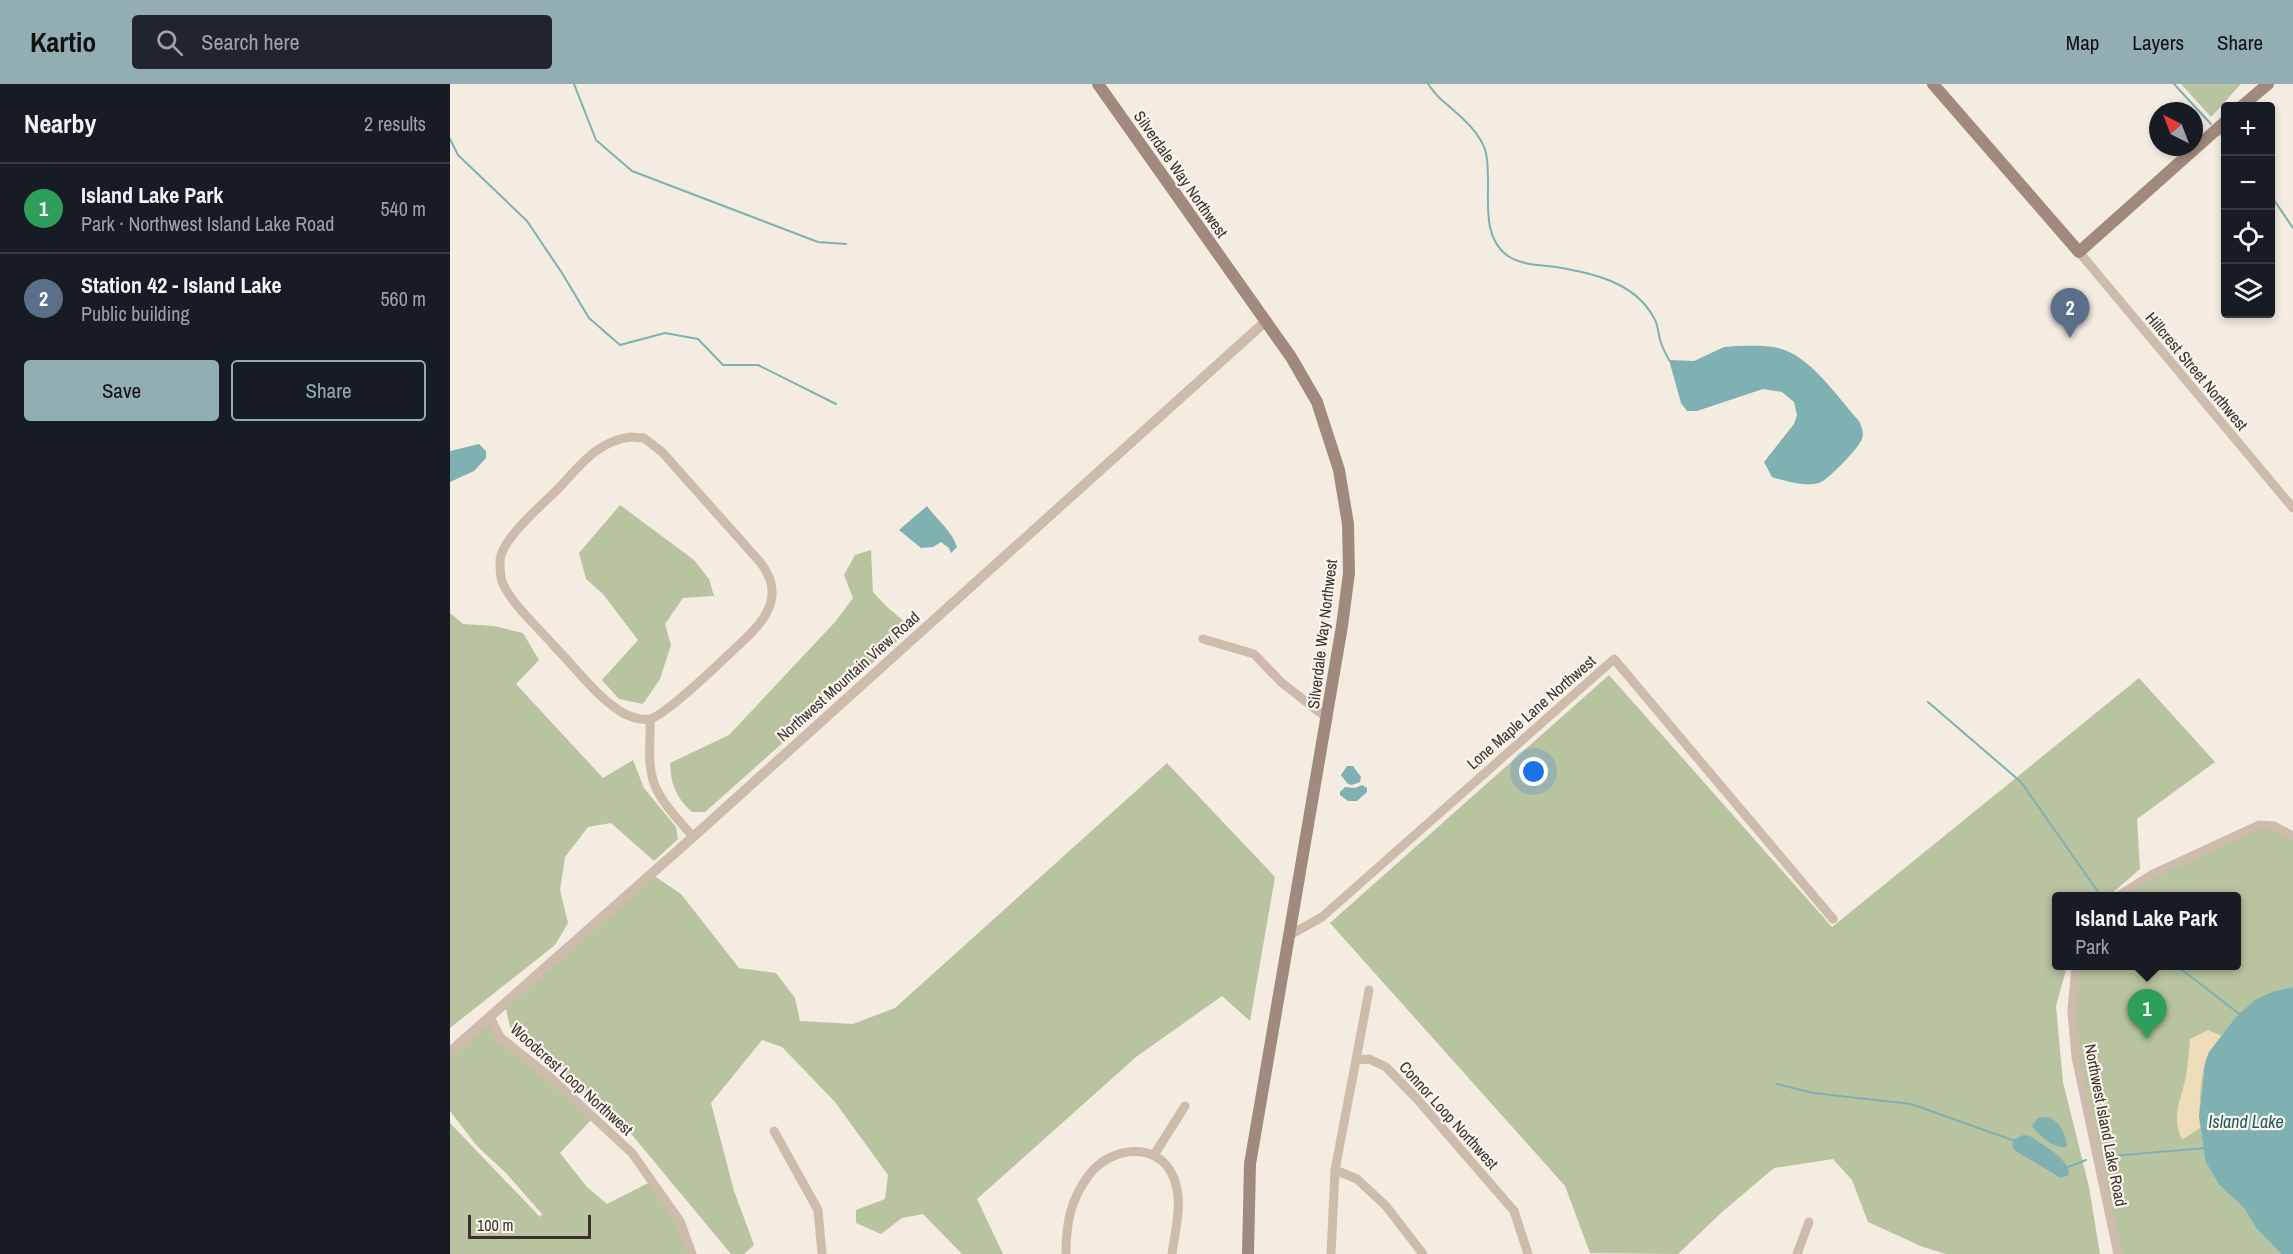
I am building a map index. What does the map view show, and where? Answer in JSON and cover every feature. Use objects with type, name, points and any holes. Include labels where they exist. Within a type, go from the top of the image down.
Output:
[{"type":"main road","name":"Silverdale Way Northwest","points":[[1098,84],[1300,371],[1317,402],[1332,445],[1344,498],[1349,540],[1349,573],[1328,719],[1250,1164],[1248,1254]]},
{"type":"main road","points":[[1933,84],[2079,252],[2221,126]]},
{"type":"main road","points":[[2247,102],[2268,84]]},
{"type":"street","name":"Hillcrest Street Northwest","points":[[2079,252],[2293,508]]},
{"type":"street","name":"Northwest Mountain View Road","points":[[450,1052],[693,837],[1266,321]]},
{"type":"street","points":[[617,438],[644,438],[662,452],[760,562],[769,573],[772,584],[772,603],[763,621],[675,703],[650,719],[632,717],[602,698],[516,603],[501,582],[500,560],[503,548],[584,461],[599,448],[617,438]]},
{"type":"street","points":[[1203,639],[1254,654],[1281,682],[1328,719]]},
{"type":"street","name":"Lone Maple Lane Northwest","points":[[1290,936],[1322,917],[1614,659],[1833,919]]},
{"type":"street","points":[[650,719],[653,781],[663,800],[693,837]]},
{"type":"street","points":[[2126,892],[2153,874],[2259,825],[2274,826],[2293,836]]},
{"type":"street","name":"Northwest Island Lake Road","points":[[2076,970],[2072,1011],[2079,1082],[2118,1254]]},
{"type":"street","points":[[1331,1254],[1335,1170],[1369,990]]},
{"type":"street","name":"Woodcrest Loop Northwest","points":[[490,1017],[500,1037],[550,1077],[632,1153],[680,1221],[692,1254]]},
{"type":"street","name":"Connor Loop Northwest","points":[[1356,1060],[1370,1059],[1386,1068],[1418,1100],[1514,1211],[1528,1254]]},
{"type":"street","points":[[1154,1155],[1185,1106]]},
{"type":"street","points":[[774,1131],[818,1210],[822,1254]]},
{"type":"street","points":[[1066,1254],[1069,1214],[1075,1198],[1089,1175],[1100,1163],[1115,1155],[1134,1150],[1154,1155],[1168,1168],[1176,1185],[1177,1211],[1172,1254]]},
{"type":"street","points":[[1335,1170],[1358,1179],[1386,1206],[1423,1254]]},
{"type":"street","points":[[1797,1254],[1809,1222]]},
{"type":"green space","points":[[2181,84],[2241,84],[2225,102],[2221,102],[2221,106],[2211,117],[2203,108],[2203,102],[2197,102]]},
{"type":"green space","points":[[620,505],[694,560],[709,579],[714,596],[683,598],[665,624],[671,645],[660,679],[643,704],[619,699],[602,680],[638,640],[603,594],[586,579],[579,553]]},
{"type":"green space","points":[[871,550],[873,592],[912,628],[705,812],[692,812],[675,790],[670,763],[729,735],[835,622],[853,598],[844,575],[855,555]]},
{"type":"green space","points":[[450,613],[463,624],[494,626],[523,633],[539,660],[516,684],[603,778],[633,760],[644,788],[676,827],[678,839],[654,861],[611,823],[588,827],[565,857],[560,890],[568,923],[555,945],[450,1028]]},
{"type":"green space","points":[[1609,675],[1832,927],[2139,678],[2215,762],[2137,819],[2140,869],[2114,892],[2052,892],[2052,970],[2066,970],[2056,1006],[2063,1082],[2089,1187],[2100,1254],[1946,1254],[1923,1247],[1868,1222],[1852,1180],[1833,1159],[1774,1168],[1722,1212],[1678,1254],[1590,1253],[1565,1186],[1330,923]]},
{"type":"green space","points":[[1167,763],[1275,877],[1250,1021],[1222,996],[1136,1057],[977,1199],[1003,1254],[962,1254],[923,1214],[902,1218],[881,1234],[856,1223],[856,1210],[885,1199],[888,1175],[835,1102],[782,1047],[762,1040],[711,1103],[734,1191],[754,1245],[744,1254],[731,1254],[613,1112],[531,1047],[510,1027],[505,1004],[653,875],[681,894],[739,968],[776,973],[795,998],[800,1021],[853,1024],[895,1008]]},
{"type":"green space","points":[[2259,825],[2293,836],[2293,987],[2274,991],[2236,1017],[2205,1063],[2199,1116],[2205,1161],[2219,1185],[2244,1208],[2256,1228],[2281,1254],[2118,1254],[2076,1057],[2076,970],[2241,970],[2241,892],[2126,892]]},
{"type":"green space","points":[[490,1017],[500,1037],[591,1120],[560,1153],[587,1187],[607,1204],[652,1181],[680,1221],[692,1254],[450,1254],[450,1123],[540,1217],[542,1214],[507,1174],[477,1146],[450,1111],[450,1052]]},
{"type":"sand","points":[[2208,1030],[2222,1036],[2209,1053],[2202,1075],[2200,1128],[2182,1140],[2177,1115],[2186,1076],[2190,1039]]},
{"type":"water","points":[[1762,346],[1790,352],[1823,378],[1859,421],[1863,434],[1859,444],[1823,481],[1801,484],[1772,477],[1764,462],[1794,424],[1797,415],[1794,402],[1782,392],[1763,389],[1697,411],[1687,411],[1681,403],[1669,360],[1694,361],[1724,347]]},
{"type":"water","points":[[479,444],[486,451],[486,458],[474,471],[450,482],[450,451]]},
{"type":"water","points":[[927,506],[955,541],[957,547],[951,553],[949,548],[941,542],[933,547],[921,548],[899,530]]},
{"type":"water","points":[[1347,766],[1353,766],[1361,777],[1360,782],[1348,784],[1341,775]]},
{"type":"water","points":[[1362,785],[1367,788],[1367,792],[1357,801],[1348,801],[1340,795],[1345,787],[1355,788]]},
{"type":"water","name":"Island Lake","points":[[2293,987],[2293,1254],[2281,1254],[2256,1228],[2244,1208],[2219,1185],[2205,1161],[2199,1116],[2205,1063],[2209,1052],[2236,1017],[2255,1000],[2274,991]]},
{"type":"water","points":[[2049,1117],[2062,1129],[2067,1147],[2057,1146],[2047,1141],[2032,1126],[2038,1118]]},
{"type":"water","points":[[2023,1135],[2030,1136],[2060,1157],[2069,1175],[2061,1178],[2014,1150],[2013,1140]]},
{"type":"waterway","points":[[574,84],[596,140],[632,171],[818,242],[846,244]]},
{"type":"waterway","points":[[1428,84],[1468,124],[1483,145],[1488,166],[1489,223],[1498,247],[1508,256],[1519,261],[1584,272],[1624,288],[1636,296],[1654,318],[1661,343],[1669,360]]},
{"type":"waterway","points":[[2174,84],[2211,124]]},
{"type":"waterway","points":[[450,139],[458,155],[527,221],[589,318],[620,345],[665,333],[698,339],[723,365],[758,365],[836,404]]},
{"type":"waterway","points":[[2275,201],[2293,228]]},
{"type":"waterway","points":[[1928,702],[2021,782],[2098,892]]},
{"type":"waterway","points":[[2182,970],[2242,1016]]},
{"type":"waterway","points":[[1777,1084],[1813,1093],[1911,1104],[2015,1141]]},
{"type":"waterway","points":[[2111,1156],[2206,1148]]},
{"type":"waterway","points":[[2068,1167],[2086,1160]]},
{"type":"place","name":"Station 42 - Island Lake","points":[[2070,338]]},
{"type":"place","name":"Island Lake Park","points":[[2147,1039]]}]
